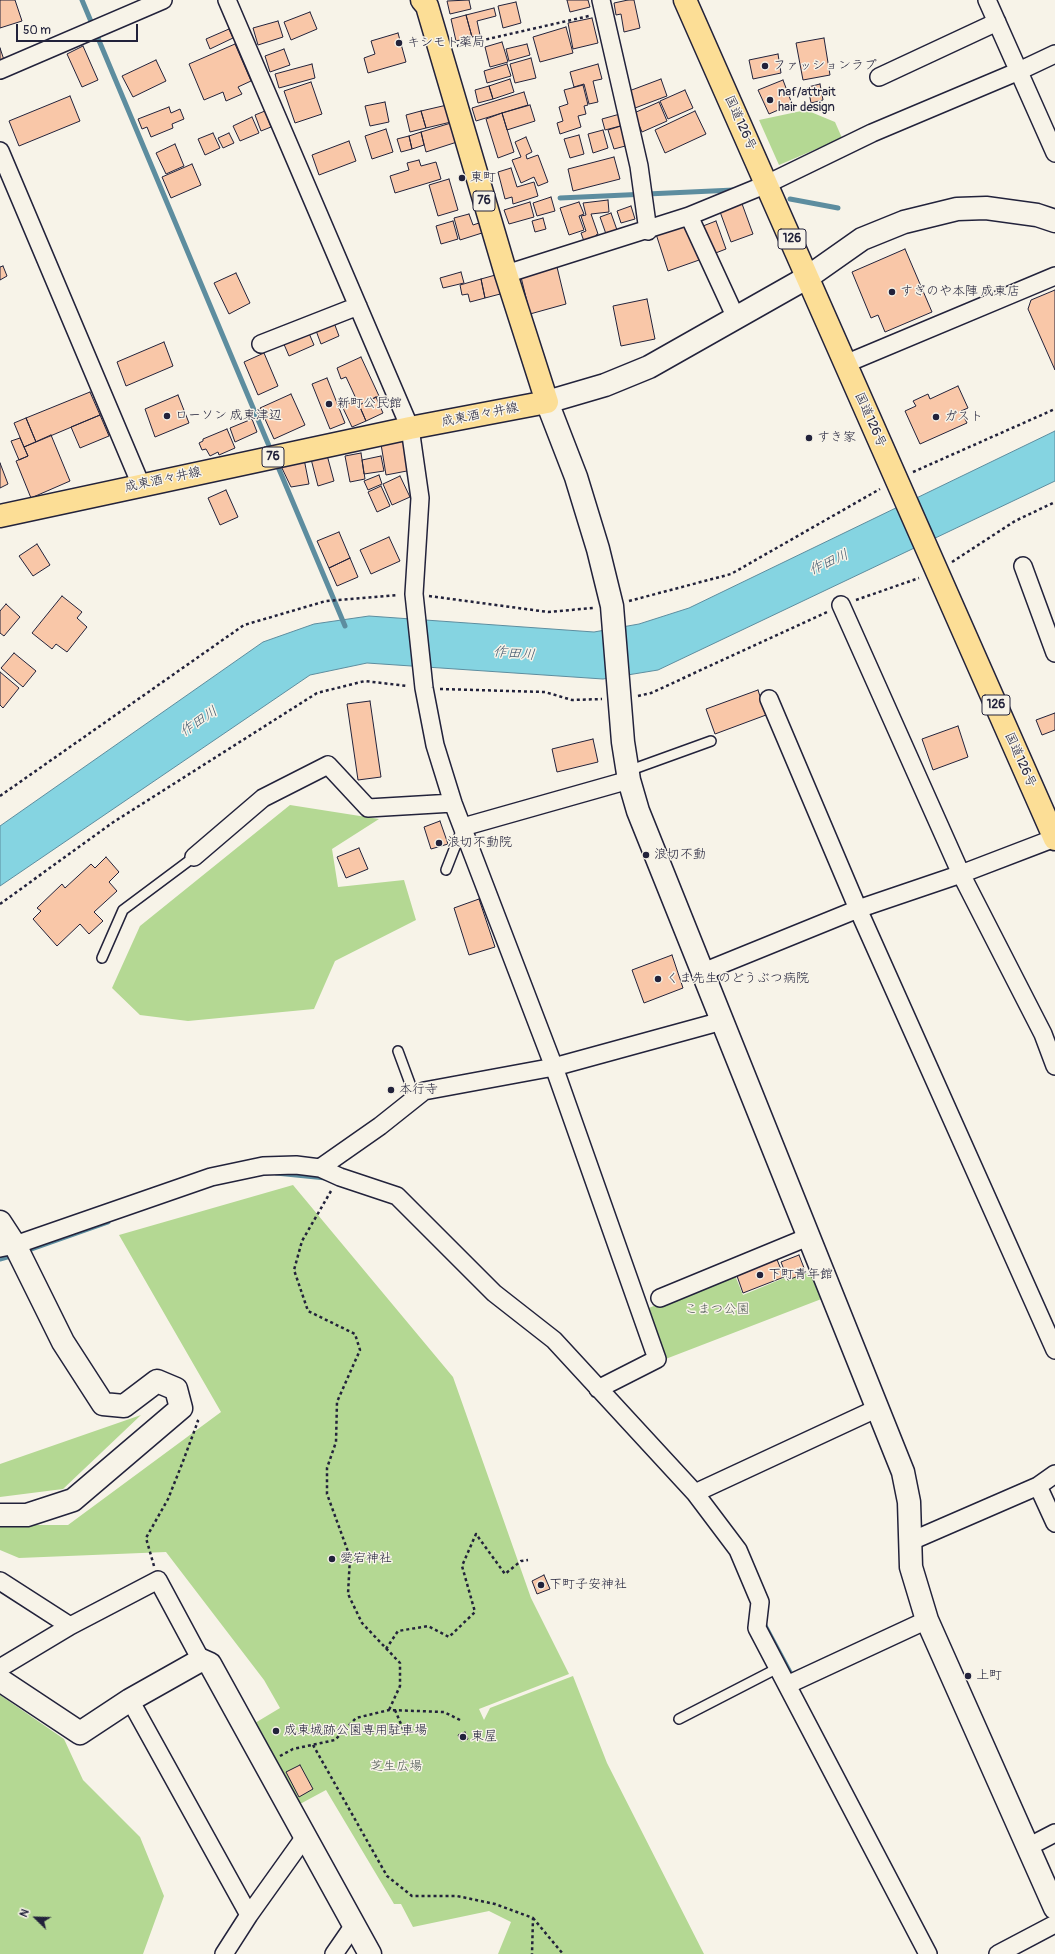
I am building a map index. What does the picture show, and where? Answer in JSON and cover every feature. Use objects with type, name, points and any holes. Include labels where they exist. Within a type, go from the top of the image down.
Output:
[{"type":"main road","name":"76","points":[[422,0],[426,6],[506,274],[548,402]]},
{"type":"main road","name":"国道126号","points":[[685,0],[1055,839]]},
{"type":"main road","name":"成東酒々井線","points":[[0,516],[410,428],[548,402]]},
{"type":"street","points":[[0,70],[163,0]]},
{"type":"street","points":[[227,0],[410,428],[420,498],[414,594],[424,688],[435,745],[453,803],[554,1068],[656,1359],[598,1389]]},
{"type":"street","points":[[987,0],[1055,153]]},
{"type":"street","points":[[602,6],[639,166],[648,230]]},
{"type":"street","points":[[879,76],[997,22]]},
{"type":"street","points":[[506,274],[690,216],[767,184],[872,133],[1019,71],[1055,54]]},
{"type":"street","points":[[0,151],[141,485]]},
{"type":"street","points":[[1055,221],[1037,215],[986,208],[957,209],[933,214],[862,239],[808,277],[649,367],[605,385],[548,402],[576,477],[598,549],[612,606],[619,699],[629,775],[638,811],[903,1472],[909,1502],[910,1567],[928,1620],[1055,1908]]},
{"type":"street","points":[[690,216],[736,318]]},
{"type":"street","points":[[845,364],[1055,276]]},
{"type":"street","points":[[261,344],[358,306]]},
{"type":"street","points":[[1023,566],[1055,653]]},
{"type":"street","points":[[841,606],[961,874],[1043,1034],[1055,1066]]},
{"type":"street","points":[[769,700],[858,909],[1055,1350]]},
{"type":"street","points":[[194,857],[262,798],[328,765],[368,808],[453,803]]},
{"type":"street","points":[[463,827],[629,775]]},
{"type":"street","points":[[703,972],[858,909],[961,874],[1055,839]]},
{"type":"street","points":[[320,1168],[380,1126],[424,1091],[554,1068],[722,1021]]},
{"type":"street","points":[[14,1250],[211,1177],[263,1166],[296,1165],[320,1168],[340,1177],[397,1196],[494,1293],[554,1340],[696,1493],[738,1550],[760,1602],[757,1628],[778,1668],[792,1683],[928,1954]]},
{"type":"street","points":[[0,1222],[63,1342],[104,1404],[124,1406],[157,1381],[176,1389],[181,1408],[73,1500],[27,1515],[0,1515]]},
{"type":"street","points":[[660,1298],[808,1237]]},
{"type":"street","points":[[696,1493],[878,1408]]},
{"type":"street","points":[[909,1542],[1038,1486],[1055,1474]]},
{"type":"street","points":[[1038,1486],[1055,1523]]},
{"type":"street","points":[[0,1668],[70,1626],[158,1580],[201,1660],[210,1664],[266,1763],[304,1838],[370,1954]]},
{"type":"street","points":[[0,1581],[70,1626]]},
{"type":"street","points":[[792,1683],[928,1620]]},
{"type":"street","points":[[0,1680],[80,1733],[130,1700],[201,1660]]},
{"type":"street","points":[[130,1700],[249,1915]]},
{"type":"street","points":[[1028,1846],[1055,1833]]},
{"type":"street","points":[[224,1954],[249,1915],[304,1838]]},
{"type":"street","points":[[998,1954],[1055,1924]]},
{"type":"street","points":[[334,1954],[354,1925]]},
{"type":"lane","points":[[629,775],[711,741]]},
{"type":"lane","points":[[446,870],[463,827]]},
{"type":"lane","points":[[102,958],[123,910],[194,857]]},
{"type":"lane","points":[[398,1051],[415,1097]]},
{"type":"lane","points":[[678,1719],[778,1668]]},
{"type":"path","points":[[439,51],[602,6]]},
{"type":"path","points":[[0,796],[244,625],[326,600],[414,594],[548,612],[612,606],[731,574],[896,480],[1055,409]]},
{"type":"path","points":[[0,904],[112,823],[317,693],[365,681],[424,688],[546,692],[572,700],[619,699],[651,693],[841,606],[938,571],[1015,521],[1055,502]]},
{"type":"path","points":[[335,1185],[302,1241],[294,1270],[308,1311],[355,1334],[360,1350],[337,1402],[336,1442],[327,1468],[327,1494],[350,1557],[348,1594],[362,1623],[400,1663],[400,1686],[389,1710]]},
{"type":"path","points":[[158,1580],[146,1538],[168,1499],[198,1421],[181,1408]]},
{"type":"path","points":[[386,1649],[398,1631],[428,1626],[449,1637],[475,1612],[462,1566],[476,1534],[505,1574],[520,1561],[528,1560]]},
{"type":"path","points":[[266,1763],[293,1749],[313,1746],[335,1740],[356,1718],[389,1710],[444,1712],[460,1720]]},
{"type":"path","points":[[395,1710],[406,1736]]},
{"type":"path","points":[[313,1746],[387,1876],[412,1896],[457,1896],[495,1904],[533,1918],[563,1954]]},
{"type":"path","points":[[532,1954],[533,1918]]},
{"type":"green space","points":[[806,110],[835,122],[842,138],[779,165],[759,120]]},
{"type":"green space","points":[[290,805],[379,819],[332,849],[338,887],[404,880],[416,920],[335,961],[314,1009],[188,1021],[140,1015],[112,988],[140,926]]},
{"type":"green space","name":"芝生広場","points":[[293,1185],[453,1377],[531,1598],[569,1674],[479,1709],[484,1720],[490,1708],[573,1676],[607,1763],[704,1954],[498,1954],[511,1922],[489,1911],[413,1927],[401,1904],[394,1904],[326,1790],[300,1804],[255,1723],[280,1708],[264,1680],[166,1552],[19,1558],[0,1550],[0,1525],[68,1525],[221,1412],[119,1235]]},
{"type":"green space","name":"こまつ公園","points":[[813,1271],[824,1298],[663,1360],[644,1310],[734,1273],[743,1295],[784,1278],[786,1281]]},
{"type":"green space","points":[[141,1415],[63,1489],[0,1497],[0,1464]]},
{"type":"green space","points":[[0,1695],[64,1739],[83,1780],[140,1837],[164,1896],[143,1954],[0,1954]]},
{"type":"water","name":"作田川","points":[[1055,431],[1055,481],[658,670],[603,679],[367,663],[310,675],[0,886],[0,826],[263,642],[314,624],[369,616],[594,632],[639,624],[689,608]]},
{"type":"building","points":[[0,0],[15,0],[22,21],[0,28]]},
{"type":"building","points":[[469,0],[471,9],[450,14],[447,1]]},
{"type":"building","points":[[567,0],[588,0],[590,7],[570,12]]},
{"type":"building","points":[[634,0],[640,28],[624,32],[621,14],[616,15],[614,3]]},
{"type":"building","points":[[516,2],[521,23],[503,28],[498,6]]},
{"type":"building","points":[[494,8],[496,16],[477,21],[480,35],[472,37],[466,15]]},
{"type":"building","points":[[310,12],[317,29],[291,40],[284,22]]},
{"type":"building","points":[[466,15],[472,37],[456,41],[451,19]]},
{"type":"building","points":[[592,18],[598,43],[573,49],[568,23]]},
{"type":"building","points":[[278,21],[283,37],[258,45],[253,28]]},
{"type":"building","points":[[566,27],[573,53],[540,62],[533,37]]},
{"type":"building","points":[[229,29],[233,38],[210,49],[206,39]]},
{"type":"building","points":[[398,33],[406,62],[368,73],[364,58],[375,54],[371,41]]},
{"type":"building","points":[[824,38],[830,75],[803,80],[796,43]]},
{"type":"building","points":[[502,42],[508,62],[490,67],[485,47]]},
{"type":"building","points":[[235,44],[251,81],[238,87],[242,94],[226,101],[223,92],[204,100],[189,64]]},
{"type":"building","points":[[527,44],[530,55],[509,61],[506,49]]},
{"type":"building","points":[[83,46],[98,80],[82,87],[67,54]]},
{"type":"building","points":[[0,48],[4,60],[0,61]]},
{"type":"building","points":[[284,49],[290,65],[270,72],[265,56]]},
{"type":"building","name":"ファッションラブ","points":[[778,54],[781,73],[753,79],[749,60]]},
{"type":"building","points":[[531,58],[536,78],[515,83],[510,64]]},
{"type":"building","points":[[156,60],[166,81],[133,97],[122,76]]},
{"type":"building","points":[[312,64],[315,78],[279,88],[275,74]]},
{"type":"building","points":[[507,64],[511,76],[487,83],[484,71]]},
{"type":"building","points":[[598,64],[602,79],[593,81],[598,102],[589,104],[584,84],[574,87],[570,72]]},
{"type":"building","points":[[510,79],[514,92],[493,99],[489,86]]},
{"type":"building","points":[[661,79],[667,96],[635,108],[629,91]]},
{"type":"building","points":[[783,80],[792,104],[769,114],[758,90]]},
{"type":"building","points":[[311,82],[322,114],[295,123],[284,91]]},
{"type":"building","points":[[820,84],[823,100],[811,103],[808,87]]},
{"type":"building","points":[[583,85],[588,105],[584,106],[586,114],[578,116],[581,127],[560,134],[557,123],[563,121],[559,107],[568,104],[564,90]]},
{"type":"building","points":[[489,86],[493,99],[478,103],[475,90]]},
{"type":"building","points":[[685,90],[693,108],[668,119],[660,101]]},
{"type":"building","points":[[524,92],[528,105],[476,121],[472,108]]},
{"type":"building","points":[[70,96],[80,121],[19,146],[9,121]]},
{"type":"building","points":[[385,102],[389,122],[370,126],[365,106]]},
{"type":"building","points":[[659,102],[667,121],[642,132],[634,113]]},
{"type":"building","points":[[447,105],[451,122],[426,128],[421,111]]},
{"type":"building","points":[[530,105],[535,121],[507,130],[502,113]]},
{"type":"building","points":[[169,107],[171,113],[180,109],[184,119],[172,124],[173,128],[151,137],[147,127],[142,129],[138,119]]},
{"type":"building","points":[[265,111],[271,127],[261,131],[255,115]]},
{"type":"building","points":[[421,111],[426,128],[410,132],[406,115]]},
{"type":"building","points":[[695,111],[706,134],[665,153],[655,130]]},
{"type":"building","points":[[502,113],[514,152],[498,158],[486,119]]},
{"type":"building","points":[[620,114],[624,125],[605,130],[602,119]]},
{"type":"building","points":[[252,117],[259,133],[240,141],[233,126]]},
{"type":"building","points":[[451,123],[457,142],[426,152],[421,132]]},
{"type":"building","points":[[624,125],[629,145],[614,149],[608,130]]},
{"type":"building","points":[[386,129],[393,152],[372,159],[365,136]]},
{"type":"building","points":[[603,130],[608,148],[593,153],[588,134]]},
{"type":"building","points":[[421,132],[424,145],[412,149],[409,136]]},
{"type":"building","points":[[213,133],[220,148],[205,155],[198,139]]},
{"type":"building","points":[[229,133],[234,143],[223,148],[218,138]]},
{"type":"building","points":[[579,135],[584,154],[570,158],[564,139]]},
{"type":"building","points":[[409,136],[412,149],[401,152],[397,139]]},
{"type":"building","points":[[526,137],[532,152],[526,155],[527,159],[538,155],[548,182],[538,186],[534,177],[521,183],[512,160],[521,157],[515,142]]},
{"type":"building","points":[[349,141],[356,161],[319,175],[312,155]]},
{"type":"building","points":[[175,144],[184,166],[166,174],[156,153]]},
{"type":"building","points":[[614,157],[620,179],[573,191],[568,169]]},
{"type":"building","points":[[419,160],[421,166],[436,162],[441,179],[395,193],[390,176],[409,170],[407,163]]},
{"type":"building","points":[[192,164],[201,185],[171,198],[162,177]]},
{"type":"building","points":[[511,168],[517,187],[534,182],[538,196],[513,204],[512,197],[505,199],[498,172]]},
{"type":"building","points":[[449,179],[458,210],[438,216],[429,185]]},
{"type":"building","points":[[551,197],[555,211],[537,216],[533,203]]},
{"type":"building","points":[[608,200],[609,212],[591,214],[598,234],[596,235],[597,239],[585,244],[581,233],[586,231],[581,216],[586,215],[583,203]]},
{"type":"building","points":[[741,201],[753,234],[731,242],[719,209]]},
{"type":"building","points":[[530,202],[534,217],[509,224],[504,210]]},
{"type":"building","points":[[579,202],[584,214],[579,216],[584,230],[569,235],[560,208]]},
{"type":"building","points":[[631,206],[635,219],[621,223],[617,211]]},
{"type":"building","points":[[611,213],[617,230],[606,234],[600,217]]},
{"type":"building","points":[[469,214],[473,225],[479,223],[482,233],[460,240],[454,218]]},
{"type":"building","points":[[543,218],[546,229],[535,232],[532,221]]},
{"type":"building","points":[[453,221],[458,239],[441,244],[436,226]]},
{"type":"building","points":[[716,221],[726,249],[713,254],[703,226]]},
{"type":"building","points":[[689,224],[702,259],[668,271],[656,234]]},
{"type":"building","name":"すぎのや本陣 成東店","points":[[905,249],[932,312],[885,332],[878,315],[871,318],[852,272]]},
{"type":"building","points":[[3,266],[7,276],[0,280],[0,267]]},
{"type":"building","points":[[557,267],[566,304],[530,314],[521,277]]},
{"type":"building","points":[[461,272],[464,283],[443,288],[440,278]]},
{"type":"building","points":[[236,273],[250,303],[229,314],[214,283]]},
{"type":"building","points":[[499,274],[504,293],[485,298],[481,279]]},
{"type":"building","points":[[481,279],[485,298],[470,302],[468,294],[462,295],[460,285]]},
{"type":"building","points":[[1055,290],[1055,370],[1028,309],[1031,300]]},
{"type":"building","points":[[647,299],[655,339],[621,346],[613,306]]},
{"type":"building","points":[[333,320],[339,336],[321,344],[315,328]]},
{"type":"building","points":[[308,331],[314,345],[289,356],[283,342]]},
{"type":"building","points":[[164,342],[173,366],[126,386],[117,362]]},
{"type":"building","points":[[264,353],[278,386],[258,395],[244,362]]},
{"type":"building","points":[[361,357],[379,396],[359,405],[346,377],[341,379],[337,368]]},
{"type":"building","name":"新町公民館","points":[[327,378],[345,423],[330,429],[312,384]]},
{"type":"building","name":"ガスト","points":[[958,386],[968,408],[961,411],[967,423],[920,444],[905,411],[916,406],[913,401],[928,394],[930,399]]},
{"type":"building","points":[[90,392],[100,415],[36,442],[26,418]]},
{"type":"building","points":[[291,394],[305,425],[274,439],[260,408]]},
{"type":"building","name":"ローソン 成東津辺","points":[[178,395],[189,423],[155,437],[145,409]]},
{"type":"building","points":[[376,397],[383,413],[366,421],[359,405]]},
{"type":"building","points":[[357,400],[366,421],[352,427],[342,406]]},
{"type":"building","points":[[100,415],[109,436],[80,448],[71,427]]},
{"type":"building","points":[[26,418],[36,442],[24,447],[14,423]]},
{"type":"building","points":[[252,419],[257,432],[235,442],[230,428]]},
{"type":"building","points":[[227,429],[235,448],[219,455],[218,452],[210,456],[206,449],[202,450],[199,443],[203,441],[203,439]]},
{"type":"building","points":[[51,435],[70,481],[31,498],[16,461],[28,456],[24,447]]},
{"type":"building","points":[[20,438],[28,456],[19,460],[11,441]]},
{"type":"building","points":[[406,439],[412,470],[386,475],[381,444]]},
{"type":"building","points":[[361,453],[365,479],[350,482],[345,456]]},
{"type":"building","points":[[327,455],[334,481],[318,486],[311,459]]},
{"type":"building","points":[[381,456],[384,471],[364,474],[362,460]]},
{"type":"building","points":[[304,459],[309,484],[291,487],[280,464]]},
{"type":"building","points":[[0,463],[8,484],[0,488]]},
{"type":"building","points":[[379,475],[382,484],[368,490],[364,481]]},
{"type":"building","points":[[400,476],[410,497],[392,505],[383,484]]},
{"type":"building","points":[[381,486],[390,506],[377,512],[368,492]]},
{"type":"building","points":[[226,490],[238,517],[220,525],[208,498]]},
{"type":"building","points":[[339,532],[350,558],[329,568],[317,541]]},
{"type":"building","points":[[389,537],[400,561],[371,574],[360,550]]},
{"type":"building","points":[[37,544],[50,565],[33,576],[19,556]]},
{"type":"building","points":[[350,558],[358,577],[337,586],[329,568]]},
{"type":"building","points":[[62,596],[82,612],[77,618],[87,627],[67,652],[56,644],[52,649],[32,633]]},
{"type":"building","points":[[6,604],[20,617],[4,636],[0,633],[0,611]]},
{"type":"building","points":[[14,653],[36,671],[23,687],[1,668]]},
{"type":"building","points":[[0,672],[19,688],[3,708],[0,705]]},
{"type":"building","points":[[758,690],[766,715],[715,734],[706,709]]},
{"type":"building","points":[[370,701],[381,777],[358,780],[347,704]]},
{"type":"building","points":[[1055,713],[1055,730],[1042,735],[1036,720]]},
{"type":"building","points":[[958,726],[968,757],[933,770],[922,739]]},
{"type":"building","points":[[593,739],[598,762],[557,772],[552,749]]},
{"type":"building","points":[[440,821],[448,844],[431,849],[424,827]]},
{"type":"building","points":[[359,848],[368,869],[346,878],[337,857]]},
{"type":"building","points":[[106,857],[119,872],[109,882],[117,891],[94,912],[103,921],[89,934],[80,924],[57,946],[33,919],[41,911],[37,908],[62,884],[65,888],[91,864],[95,868]]},
{"type":"building","points":[[479,899],[495,947],[469,955],[454,908]]},
{"type":"building","name":"くま先生のどうぶつ病院","points":[[672,955],[683,988],[644,1003],[632,970]]},
{"type":"building","points":[[799,1255],[806,1273],[788,1280],[781,1262]]},
{"type":"building","name":"下町青年館","points":[[776,1257],[784,1277],[743,1293],[736,1273]]},
{"type":"building","name":"下町子安神社","points":[[544,1575],[550,1589],[537,1594],[532,1581]]},
{"type":"building","name":"東屋","points":[[465,1732],[468,1739],[461,1741],[458,1735]]},
{"type":"building","points":[[300,1765],[313,1789],[299,1797],[286,1772]]},
{"type":"waterway","points":[[82,0],[272,453]]},
{"type":"waterway","points":[[560,198],[734,190]]},
{"type":"waterway","points":[[790,199],[838,208]]},
{"type":"waterway","points":[[276,462],[345,626]]},
{"type":"waterway","points":[[276,1173],[326,1178]]},
{"type":"waterway","points":[[23,1252],[108,1222]]},
{"type":"waterway","points":[[0,1259],[14,1255]]},
{"type":"waterway","points":[[763,1622],[793,1678]]},
{"type":"place","name":"キシモト薬局","points":[[399,43]]},
{"type":"place","name":"ファッションラブ","points":[[765,66]]},
{"type":"place","name":"naf/attrait hair design","points":[[770,100]]},
{"type":"place","name":"東町","points":[[462,178]]},
{"type":"place","name":"すぎのや本陣 成東店","points":[[892,292]]},
{"type":"place","name":"新町公民館","points":[[329,404]]},
{"type":"place","name":"ローソン 成東津辺","points":[[167,416]]},
{"type":"place","name":"ガスト","points":[[936,417]]},
{"type":"place","name":"すき家","points":[[809,438]]},
{"type":"place","name":"浪切不動院","points":[[439,843]]},
{"type":"place","name":"浪切不動","points":[[646,855]]},
{"type":"place","name":"くま先生のどうぶつ病院","points":[[658,979]]},
{"type":"place","name":"本行寺","points":[[391,1090]]},
{"type":"place","name":"下町青年館","points":[[760,1275]]},
{"type":"place","name":"愛宕神社","points":[[332,1559]]},
{"type":"place","name":"下町子安神社","points":[[541,1585]]},
{"type":"place","name":"上町","points":[[968,1676]]},
{"type":"place","name":"成東城跡公園専用駐車場","points":[[276,1731]]},
{"type":"place","name":"東屋","points":[[463,1737]]}]
